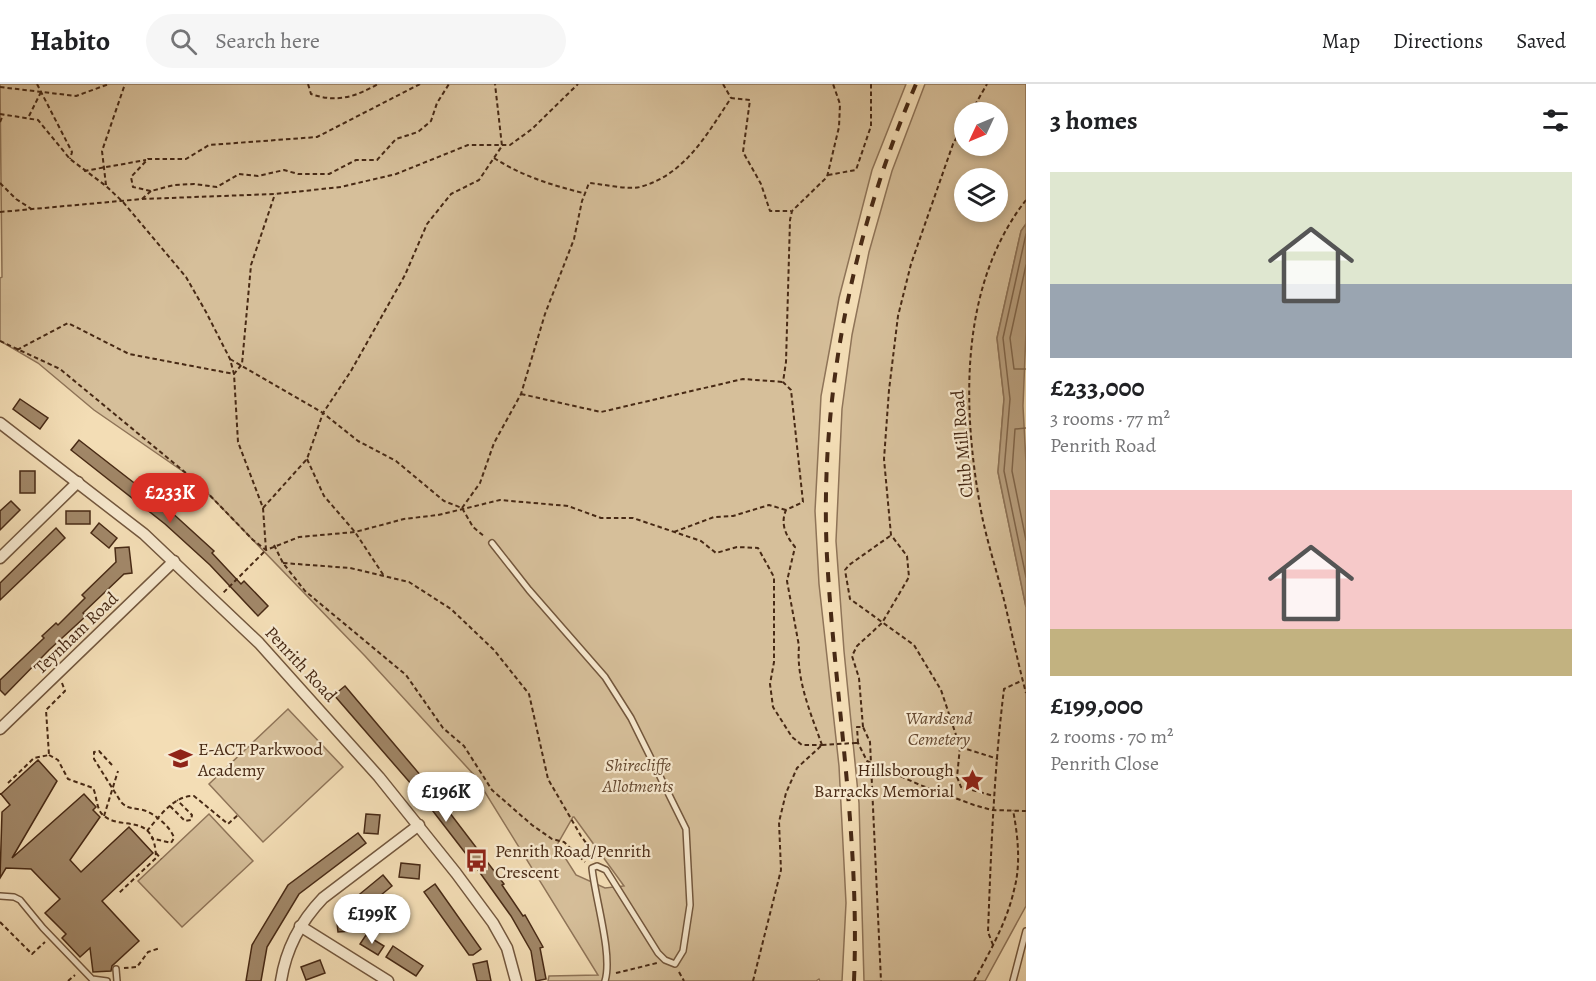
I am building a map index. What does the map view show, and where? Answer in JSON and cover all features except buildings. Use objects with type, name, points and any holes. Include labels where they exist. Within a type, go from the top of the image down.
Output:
[{"type":"street","name":"Penrith Road","points":[[0,423],[78,482],[174,561],[216,600],[330,721],[419,825],[493,923],[507,948],[516,981]]},
{"type":"street","points":[[0,558],[78,482]]},
{"type":"street","name":"Teynham Road","points":[[0,729],[174,561]]},
{"type":"street","points":[[281,981],[288,948],[300,926],[323,898],[419,825]]},
{"type":"street","points":[[300,926],[388,981]]},
{"type":"lane","points":[[492,543],[529,590],[605,677],[631,718],[686,829],[690,905],[683,951],[675,964],[658,953],[606,870],[597,866],[591,868],[605,942],[605,978]]},
{"type":"lane","points":[[0,896],[15,897],[20,900],[92,979],[107,981]]},
{"type":"lane","points":[[1013,981],[1026,931]]},
{"type":"lane","points":[[117,981],[119,969]]},
{"type":"path","points":[[38,84],[72,152],[70,159]]},
{"type":"path","points":[[0,87],[76,96],[109,84]]},
{"type":"path","points":[[106,186],[102,151],[125,84]]},
{"type":"path","points":[[309,84],[311,94],[324,99],[354,97],[378,84]]},
{"type":"path","points":[[84,171],[148,159],[186,159],[209,145],[316,137],[420,84]]},
{"type":"path","points":[[142,199],[151,191],[174,185],[194,184],[217,187],[239,174],[258,176],[284,170],[298,174],[329,174],[356,160],[377,160],[396,139],[418,132],[431,121],[437,103],[449,84]]},
{"type":"path","points":[[263,508],[307,459],[323,413],[351,371],[405,275],[427,224],[451,194],[479,180],[502,146],[495,84]]},
{"type":"path","points":[[0,212],[142,199],[275,194],[341,187],[396,174],[468,145],[510,145],[532,129],[578,84]]},
{"type":"path","points":[[723,84],[731,98]]},
{"type":"path","points":[[783,382],[786,362],[790,220],[792,211],[827,175],[838,127],[840,104],[833,84]]},
{"type":"path","points":[[827,175],[856,170],[871,126],[871,84]]},
{"type":"path","points":[[977,102],[987,84]]},
{"type":"path","points":[[29,118],[41,92]]},
{"type":"path","points":[[462,508],[480,483],[494,442],[521,394],[545,314],[574,239],[584,193],[589,183],[638,188],[670,172],[693,154],[731,98]]},
{"type":"path","points":[[731,98],[750,100],[742,152],[761,184],[770,211],[792,211]]},
{"type":"path","points":[[0,122],[1,115],[38,120],[70,159],[123,202],[186,277],[230,359],[234,375],[238,442],[263,508],[266,550]]},
{"type":"path","points":[[881,981],[869,763],[870,741],[863,727],[859,678],[852,656],[857,646],[882,623],[909,577],[907,556],[891,535],[884,459],[889,390],[898,315],[911,264],[954,142]]},
{"type":"path","points":[[494,158],[516,171],[553,185],[584,193]]},
{"type":"path","points":[[148,159],[131,177],[133,187],[151,191]]},
{"type":"path","points":[[0,183],[16,199],[33,210]]},
{"type":"path","points":[[234,375],[242,364],[251,265],[275,194]]},
{"type":"path","name":"Club Mill Road","points":[[1026,200],[1013,216],[982,282],[971,344],[970,394],[973,455],[982,516],[1026,693]]},
{"type":"path","points":[[17,350],[68,323],[129,354],[234,375]]},
{"type":"path","points":[[0,341],[60,369],[198,483],[253,540],[266,550]]},
{"type":"path","points":[[230,359],[323,413],[358,441],[396,461],[444,501],[462,508],[473,527],[492,543]]},
{"type":"path","points":[[521,394],[601,412],[743,379],[783,382],[791,390],[803,502],[786,510],[782,519],[787,538],[795,548],[787,581],[806,700],[822,745]]},
{"type":"path","points":[[307,459],[324,496],[355,531],[385,576]]},
{"type":"path","points":[[216,600],[266,550],[298,537],[355,531],[500,500],[568,506],[600,518],[633,518],[701,541],[716,553],[737,547],[758,548],[774,577],[774,662],[770,684],[773,707],[792,737],[802,746],[856,743]]},
{"type":"path","points":[[672,533],[714,517],[733,516],[769,505],[786,510]]},
{"type":"path","points":[[891,535],[849,564],[845,570],[850,599],[914,645],[941,690],[960,747],[957,777],[962,787],[994,796]]},
{"type":"path","points":[[274,545],[283,563],[305,591],[406,675],[443,728],[464,747],[492,790],[532,825],[552,839],[564,842],[591,868]]},
{"type":"path","points":[[283,563],[350,568],[410,582],[451,609],[494,650],[529,694],[548,778],[581,836],[606,870]]},
{"type":"path","points":[[49,755],[46,710],[65,691],[60,679],[53,678]]},
{"type":"path","points":[[993,945],[988,932],[992,810],[1004,689],[1023,680]]},
{"type":"path","points":[[863,727],[857,727],[856,743],[869,763],[937,792],[992,810],[1026,811]]},
{"type":"path","points":[[753,981],[781,870],[778,822],[786,793],[796,768],[822,745]]},
{"type":"path","points":[[960,747],[998,759]]},
{"type":"path","points":[[112,765],[99,751],[94,752],[94,759],[125,806],[146,811],[173,834],[171,843],[152,838]]},
{"type":"path","points":[[8,783],[34,758],[49,755],[58,760],[68,779],[93,788],[100,811],[104,816],[116,823],[139,825],[147,831],[152,838],[156,858],[119,893]]},
{"type":"path","points":[[104,816],[118,771]]},
{"type":"path","points":[[147,831],[177,799],[194,796],[228,824],[238,815]]},
{"type":"path","points":[[170,806],[185,821],[191,820],[192,815],[177,799]]},
{"type":"path","points":[[974,981],[993,945],[1015,890],[1018,837],[1013,810]]},
{"type":"path","points":[[156,853],[161,859]]},
{"type":"path","points":[[0,922],[32,954],[51,936]]},
{"type":"path","points":[[119,969],[137,966],[148,952],[160,948]]},
{"type":"path","points":[[605,978],[666,960]]},
{"type":"path","points":[[675,964],[684,981]]},
{"type":"green space","name":"Shirecliffe Allotments","points":[[0,84],[906,84],[872,170],[839,298],[821,396],[815,511],[819,584],[839,766],[846,903],[842,981],[820,981],[819,979],[816,981],[548,981],[549,976],[598,975],[475,776],[365,656],[194,479],[94,410],[38,363],[0,341],[0,278],[2,277]],"holes":[[[574,817],[624,886],[605,888],[576,875],[557,845]]]},
{"type":"green space","name":"Wardsend Cemetery","points":[[925,84],[1026,84],[1026,224],[1021,231],[997,338],[1004,399],[998,472],[1026,607],[1026,906],[985,981],[864,981],[859,803],[836,541],[842,409],[852,335],[869,252],[892,171]]},
{"type":"green space","points":[[288,709],[343,767],[263,842],[209,784]]},
{"type":"green space","points":[[209,814],[253,861],[182,927],[138,881]]},
{"type":"water","points":[[1026,224],[1023,406],[1026,462],[1026,607],[998,472],[1004,399],[997,338],[1021,231]]},
{"type":"railway","points":[[854,981],[855,928],[850,822],[827,557],[826,496],[829,436],[835,375],[858,256],[874,197],[916,84]]},
{"type":"place","name":"E-ACT Parkwood Academy","points":[[180,759]]},
{"type":"place","name":"Hillsborough Barracks Memorial","points":[[972,780]]},
{"type":"place","name":"Penrith Road/Penrith Crescent","points":[[477,861]]}]
